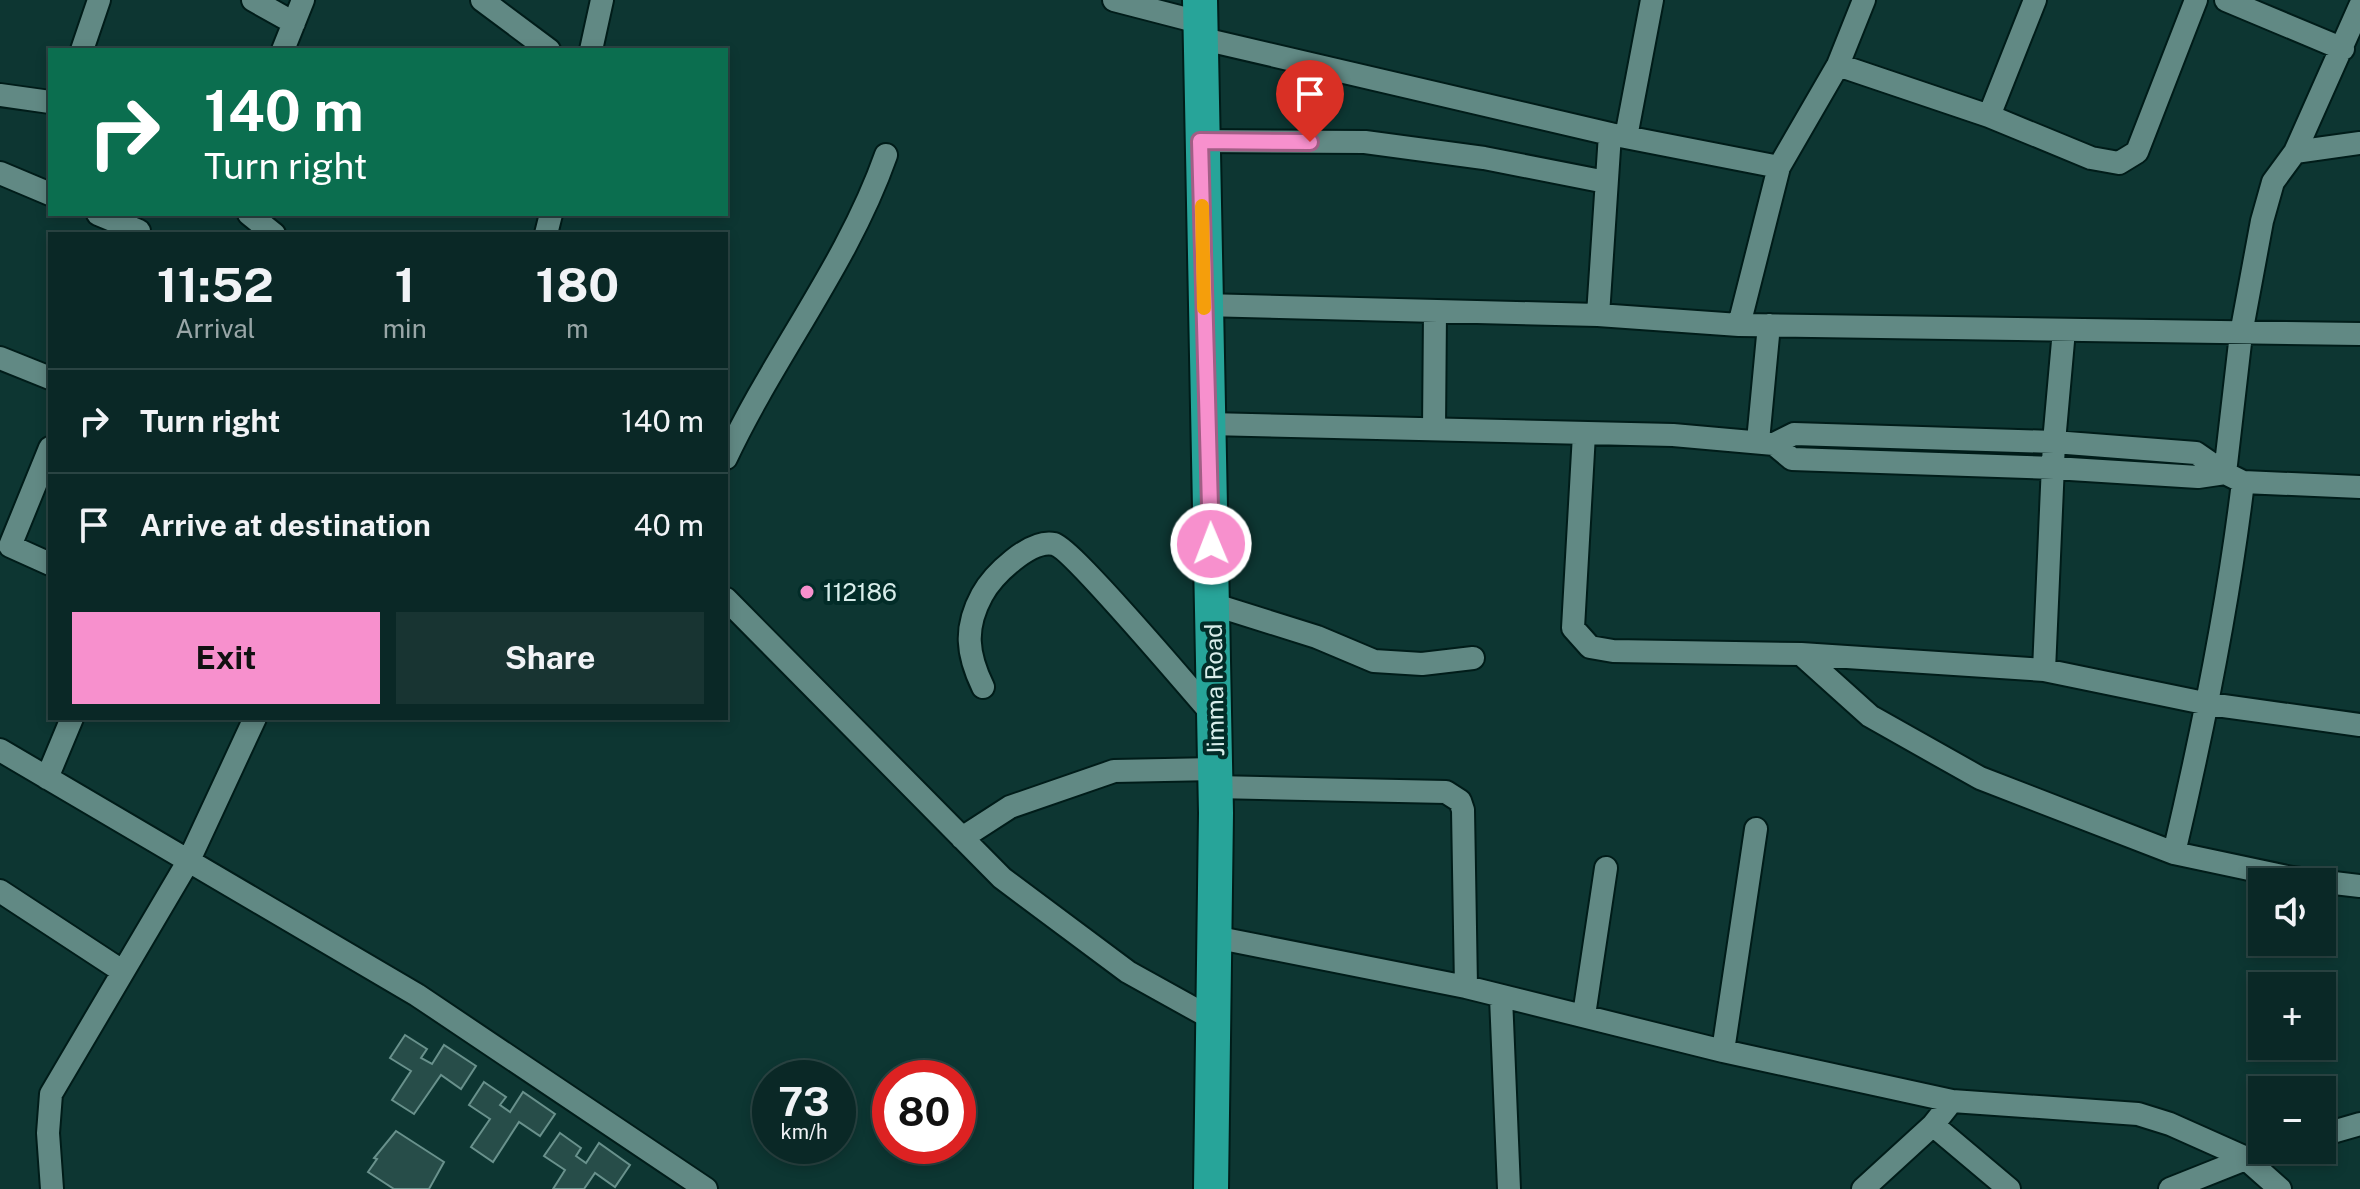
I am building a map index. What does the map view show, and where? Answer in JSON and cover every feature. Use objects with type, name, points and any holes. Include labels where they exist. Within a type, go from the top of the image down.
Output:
[{"type":"highway","name":"Jimma Road","points":[[1199,20],[1215,778],[1211,1189]]},
{"type":"street","points":[[83,48],[99,0]]},
{"type":"street","points":[[253,0],[294,23]]},
{"type":"street","points":[[284,48],[303,0]]},
{"type":"street","points":[[482,0],[546,48]]},
{"type":"street","points":[[591,48],[602,0]]},
{"type":"street","points":[[1114,0],[1199,20],[1618,136],[1779,167]]},
{"type":"street","points":[[1598,315],[1606,182],[1652,0]]},
{"type":"street","points":[[1739,325],[1779,167],[1838,65],[1864,0]]},
{"type":"street","points":[[1989,116],[2035,0]]},
{"type":"street","points":[[1838,65],[1989,116],[2091,158],[2119,163],[2137,152],[2196,0]]},
{"type":"street","points":[[2226,0],[2343,49]]},
{"type":"street","points":[[2174,853],[2209,704],[2230,590],[2241,334],[2262,221],[2273,182],[2295,152],[2360,6]]},
{"type":"street","points":[[0,95],[48,102]]},
{"type":"street","points":[[1200,141],[1365,142],[1484,158],[1606,182]]},
{"type":"street","points":[[2295,152],[2360,143]]},
{"type":"street","points":[[728,454],[756,395],[868,206],[886,155]]},
{"type":"street","points":[[0,173],[48,193]]},
{"type":"street","points":[[103,216],[139,232]]},
{"type":"street","points":[[252,216],[272,232]]},
{"type":"street","points":[[1203,305],[1598,315],[1739,325],[2360,334]]},
{"type":"street","points":[[1434,429],[1435,312]]},
{"type":"street","points":[[1766,442],[1769,325]]},
{"type":"street","points":[[2044,670],[2054,442],[2064,330]]},
{"type":"street","points":[[0,358],[48,377]]},
{"type":"street","points":[[1209,424],[1766,442],[1794,434],[2054,442],[2196,453],[2234,478]]},
{"type":"street","points":[[1584,434],[1573,628],[1580,641],[1590,647],[1613,651],[1801,654],[2044,670],[2209,704],[2360,725]]},
{"type":"street","points":[[1766,442],[1792,459],[2054,468],[2360,487]]},
{"type":"street","points":[[48,452],[5,544],[48,563]]},
{"type":"street","points":[[983,687],[971,662],[967,644],[972,613],[997,571],[1013,560],[1051,544],[1058,545],[1089,576],[1213,715]]},
{"type":"street","points":[[728,601],[1002,878],[1128,972],[1211,1018]]},
{"type":"street","points":[[1212,604],[1317,637],[1374,661],[1422,664],[1473,658]]},
{"type":"street","points":[[1801,654],[1870,716],[1980,778],[2174,853],[2292,878],[2360,886]]},
{"type":"street","points":[[47,778],[71,720]]},
{"type":"street","points":[[52,1189],[48,1133],[51,1094],[189,860],[254,720]]},
{"type":"street","points":[[0,750],[417,995],[706,1189]]},
{"type":"street","points":[[962,838],[1010,807],[1114,771],[1446,792],[1455,796],[1463,810],[1466,987]]},
{"type":"street","points":[[1723,1051],[1756,829]]},
{"type":"street","points":[[1584,1015],[1606,868]]},
{"type":"street","points":[[0,891],[122,971]]},
{"type":"street","points":[[1214,937],[1466,987],[1723,1051],[1952,1101],[2138,1114],[2170,1124],[2244,1157],[2280,1189]]},
{"type":"street","points":[[1501,997],[1509,1189]]},
{"type":"street","points":[[1863,1189],[1933,1125],[1952,1101]]},
{"type":"street","points":[[2336,1131],[2360,1124]]},
{"type":"street","points":[[1933,1125],[2009,1189]]},
{"type":"street","points":[[2170,1189],[2248,1156]]},
{"type":"building","points":[[405,1035],[427,1049],[421,1058],[432,1064],[444,1045],[476,1066],[461,1089],[441,1075],[414,1114],[392,1100],[411,1071],[390,1058]]},
{"type":"building","points":[[484,1082],[506,1097],[500,1105],[510,1112],[523,1092],[555,1114],[540,1136],[519,1122],[493,1162],[471,1147],[490,1119],[469,1105]]},
{"type":"building","points":[[396,1131],[444,1162],[429,1189],[394,1189],[368,1172],[377,1159],[374,1158]]},
{"type":"building","points":[[560,1133],[581,1148],[576,1156],[586,1163],[599,1143],[630,1165],[615,1187],[595,1173],[584,1189],[553,1189],[565,1170],[544,1156]]},
{"type":"slow traffic","points":[[1202,206],[1204,308]]},
{"type":"place","name":"112186","points":[[807,592]]},
{"type":"route","points":[[1211,544],[1200,141],[1310,142]]}]
